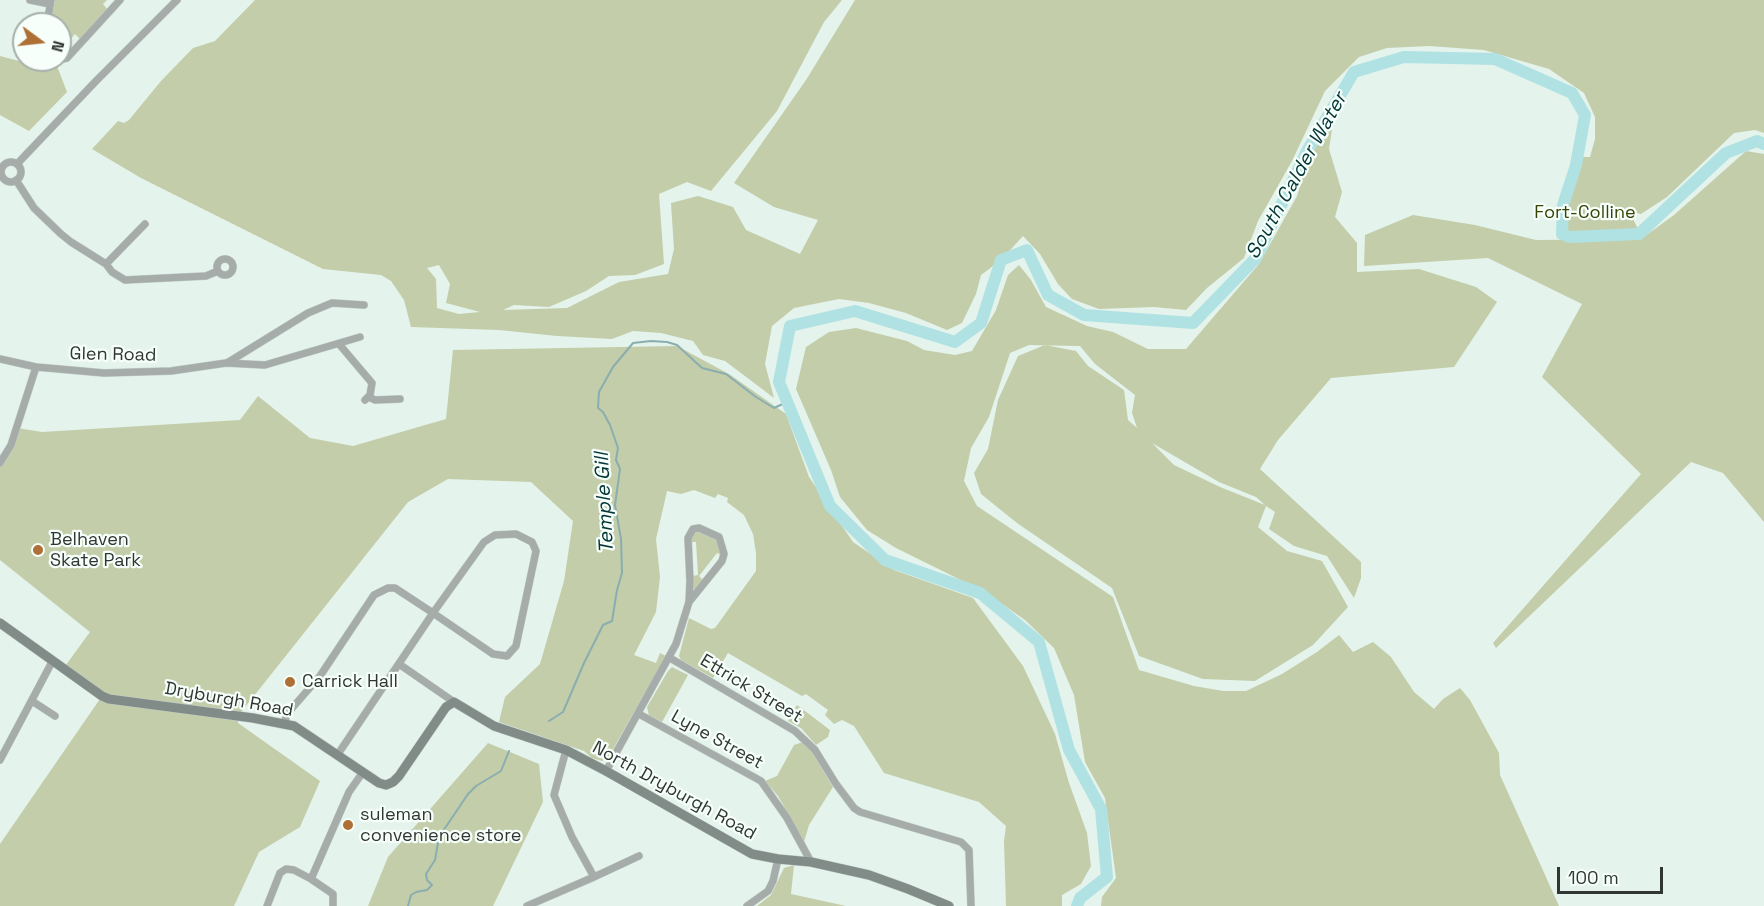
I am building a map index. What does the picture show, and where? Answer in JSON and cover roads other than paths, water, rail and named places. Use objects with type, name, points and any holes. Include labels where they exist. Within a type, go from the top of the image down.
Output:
[{"type":"street","points":[[30,0],[51,2]]},
{"type":"street","points":[[72,53],[120,0]]},
{"type":"street","points":[[17,164],[177,0]]},
{"type":"street","points":[[3,162],[17,164],[21,173],[16,180],[2,182],[3,162]]},
{"type":"street","points":[[16,180],[33,208],[71,242],[106,264],[119,277],[129,281],[206,276],[218,271]]},
{"type":"street","points":[[106,264],[145,224]]},
{"type":"street","name":"Glen Road","points":[[226,363],[308,314],[332,303],[364,305]]},
{"type":"street","name":"Glen Road","points":[[0,359],[36,367],[104,374],[171,371],[226,363],[265,365],[360,337]]},
{"type":"street","points":[[339,344],[370,378],[372,389],[367,398],[400,399]]},
{"type":"street","points":[[0,463],[12,445],[36,367]]},
{"type":"street","points":[[606,771],[676,644],[689,602],[688,538],[693,529],[699,528],[719,537],[724,554],[722,561],[689,602]]},
{"type":"street","points":[[284,724],[287,714],[320,676],[374,595],[380,591],[395,588],[433,613],[493,654],[507,656],[516,645],[536,551],[532,542],[516,534],[488,537],[433,613],[338,754]]},
{"type":"street","name":"Dryburgh Road","points":[[0,624],[52,662],[109,699],[245,717],[294,726],[379,783],[386,785],[393,782],[446,707],[454,702]]},
{"type":"street","name":"Ettrick Street","points":[[670,658],[795,731],[815,750],[836,784],[854,808],[860,812],[961,842],[969,850],[971,906]]},
{"type":"street","points":[[0,760],[52,662]]},
{"type":"street","name":"North Dryburgh Road","points":[[399,664],[494,726],[566,750],[752,854],[811,862],[869,875],[949,906]]},
{"type":"street","points":[[32,701],[55,716]]},
{"type":"street","name":"Lyne Street","points":[[639,714],[761,781],[787,818],[811,862]]},
{"type":"street","points":[[566,750],[554,795],[572,837],[594,877]]},
{"type":"street","points":[[311,879],[349,792],[363,771]]},
{"type":"street","points":[[527,906],[639,856]]},
{"type":"street","points":[[747,906],[768,891],[778,859]]},
{"type":"street","points":[[267,906],[280,873],[286,869],[294,870],[311,879],[333,894],[333,906]]},
{"type":"waterway","name":"South Calder Water","points":[[1077,906],[1080,898],[1107,877],[1101,809],[1069,750],[1039,642],[980,593],[885,560],[830,506],[779,382],[790,326],[855,311],[955,342],[981,323],[1001,260],[1027,250],[1048,295],[1084,315],[1193,323],[1256,258],[1307,151],[1354,72],[1404,57],[1495,59],[1572,93],[1585,115],[1576,165],[1563,205],[1562,234],[1570,237],[1639,234],[1726,153],[1757,141],[1764,144]]},
{"type":"waterway","name":"Temple Gill","points":[[549,721],[563,712],[603,625],[612,621],[622,573],[621,539],[615,505],[620,469],[616,460],[618,448],[610,425],[598,408],[599,392],[613,367],[633,343],[667,342],[677,345],[702,368],[726,374],[774,408],[787,402]]},
{"type":"waterway","name":"Temple Gill","points":[[408,906],[411,895],[427,890],[432,885],[427,880],[426,874],[435,860],[439,837],[468,794],[476,786],[501,771],[509,751]]},
{"type":"place","name":"Belhaven Skate Park","points":[[38,550]]},
{"type":"place","name":"Carrick Hall","points":[[290,682]]},
{"type":"place","name":"suleman convenience store","points":[[348,825]]},
{"type":"park label","name":"Fort-Colline","points":[[1585,213]]}]
